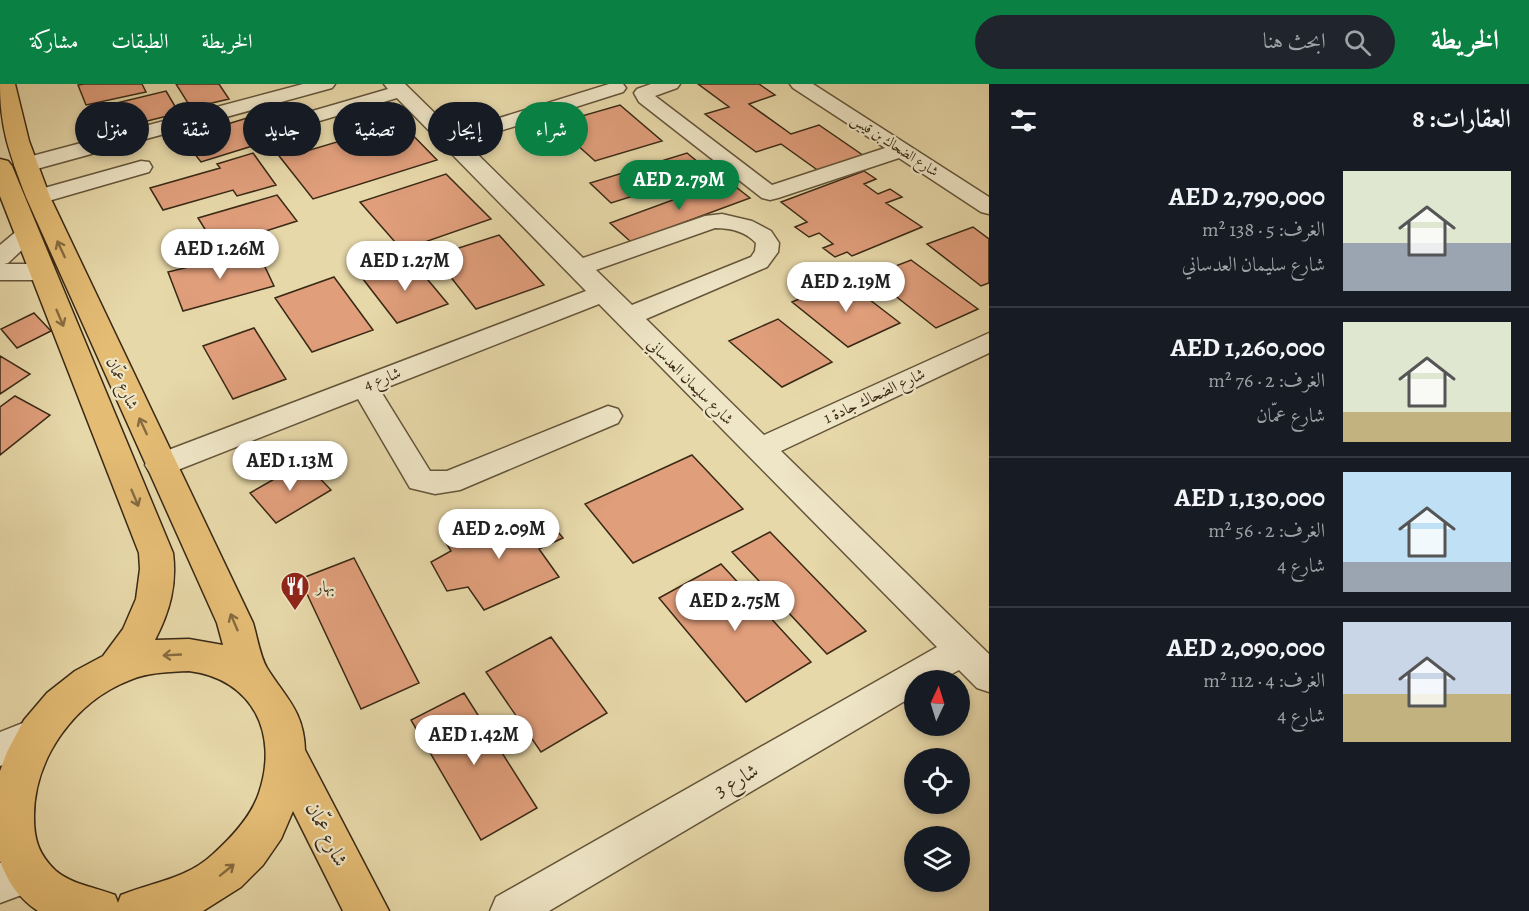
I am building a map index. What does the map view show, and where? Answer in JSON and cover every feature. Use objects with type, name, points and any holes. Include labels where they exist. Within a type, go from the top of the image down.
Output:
[{"type":"main road","name":"شارع عمّان","points":[[4,84],[8,109],[7,168],[26,235],[156,553],[158,588],[153,608],[133,647],[117,666]]},
{"type":"main road","name":"شارع عمّان","points":[[7,168],[38,197],[235,623],[251,678]]},
{"type":"main road","points":[[99,911],[74,905],[14,878],[15,848],[9,821],[10,792],[19,763],[16,742],[70,694],[93,678],[117,666],[146,657],[176,654],[204,656],[229,664],[251,678],[271,699],[283,726],[287,757],[283,786],[272,814],[254,843],[230,868],[171,909]]},
{"type":"main road","name":"شارع عمّان","points":[[287,757],[367,911]]},
{"type":"street","points":[[7,168],[325,84]]},
{"type":"street","points":[[670,84],[644,93],[646,98],[770,193],[901,150]]},
{"type":"street","name":"شارع الضحاك بن قيس","points":[[803,84],[989,207]]},
{"type":"street","points":[[321,114],[398,88]]},
{"type":"street","name":"شارع سليمان العدساني","points":[[398,88],[428,118]]},
{"type":"street","points":[[503,123],[616,88]]},
{"type":"street","name":"شارع سليمان العدساني","points":[[466,156],[989,677]]},
{"type":"street","points":[[38,197],[141,167]]},
{"type":"street","points":[[579,268],[712,221],[725,220],[750,226],[766,240],[768,248],[766,256],[759,262],[627,317]]},
{"type":"street","points":[[0,258],[26,235]]},
{"type":"street","points":[[0,272],[41,272]]},
{"type":"street","name":"شارع 4","points":[[160,465],[604,293]]},
{"type":"street","name":"شارع الضحاك جادة 1","points":[[760,449],[989,342]]},
{"type":"street","points":[[363,386],[420,480],[435,483],[450,482],[609,416]]},
{"type":"street","name":"شارع 3","points":[[510,911],[962,650]]},
{"type":"building","points":[[142,84],[146,92],[100,102],[85,102],[78,85]]},
{"type":"building","points":[[176,84],[219,84],[229,99],[216,102],[187,102]]},
{"type":"building","points":[[698,84],[759,84],[775,95],[749,104],[791,134],[819,125],[867,158],[823,174],[781,144],[756,152],[705,114],[729,107]]},
{"type":"building","points":[[166,91],[172,102],[161,102],[161,118],[149,121],[149,102],[121,102]]},
{"type":"building","points":[[620,105],[662,141],[595,161],[588,155],[588,114]]},
{"type":"building","points":[[243,119],[243,149],[231,153],[231,123]]},
{"type":"building","points":[[416,138],[428,151],[428,156],[433,156],[437,160],[313,199],[279,156],[321,156],[321,147],[333,143],[333,156],[416,156]]},
{"type":"building","points":[[687,153],[710,172],[611,203],[590,183]]},
{"type":"building","points":[[196,156],[220,156],[201,162]]},
{"type":"building","points":[[243,156],[255,156],[276,185],[237,196],[233,190],[163,210],[150,188],[220,168],[217,164]]},
{"type":"building","points":[[864,171],[876,179],[864,184],[878,194],[890,189],[902,197],[886,203],[922,227],[852,256],[847,252],[835,257],[823,248],[833,244],[819,233],[809,237],[795,227],[807,222],[781,202]]},
{"type":"building","points":[[446,174],[491,219],[402,250],[360,202]]},
{"type":"building","points":[[727,180],[750,198],[631,242],[610,223]]},
{"type":"building","points":[[277,195],[297,221],[216,247],[198,218]]},
{"type":"building","points":[[973,227],[989,239],[989,283],[981,286],[927,244]]},
{"type":"building","points":[[499,235],[544,285],[476,309],[434,256]]},
{"type":"building","points":[[257,250],[274,286],[183,311],[168,272]]},
{"type":"building","points":[[911,260],[978,309],[936,328],[870,276]]},
{"type":"building","points":[[413,262],[448,304],[397,323],[363,279]]},
{"type":"building","points":[[334,277],[373,330],[312,352],[275,298]]},
{"type":"building","points":[[844,280],[900,323],[848,347],[792,302]]},
{"type":"building","points":[[34,313],[51,331],[17,348],[1,329]]},
{"type":"building","points":[[778,319],[832,362],[782,387],[729,341]]},
{"type":"building","points":[[254,328],[286,379],[233,399],[203,346]]},
{"type":"building","points":[[0,356],[30,374],[0,394]]},
{"type":"building","points":[[15,396],[50,415],[0,455],[0,407]]},
{"type":"building","points":[[692,455],[743,509],[633,563],[585,504]]},
{"type":"building","points":[[304,462],[331,490],[276,523],[250,493]]},
{"type":"building","points":[[542,513],[563,538],[539,549],[559,577],[484,610],[468,587],[447,591],[431,562],[451,551],[445,541],[503,516],[511,526]]},
{"type":"building","points":[[770,532],[866,631],[827,654],[732,552]]},
{"type":"building","points":[[354,558],[419,683],[361,709],[300,579]]},
{"type":"building","points":[[721,564],[811,662],[746,702],[659,598]]},
{"type":"building","points":[[551,637],[607,713],[541,752],[486,672]]},
{"type":"building","points":[[464,693],[537,808],[481,840],[411,720]]},
{"type":"place","name":"بهار","points":[[295,612]]}]
